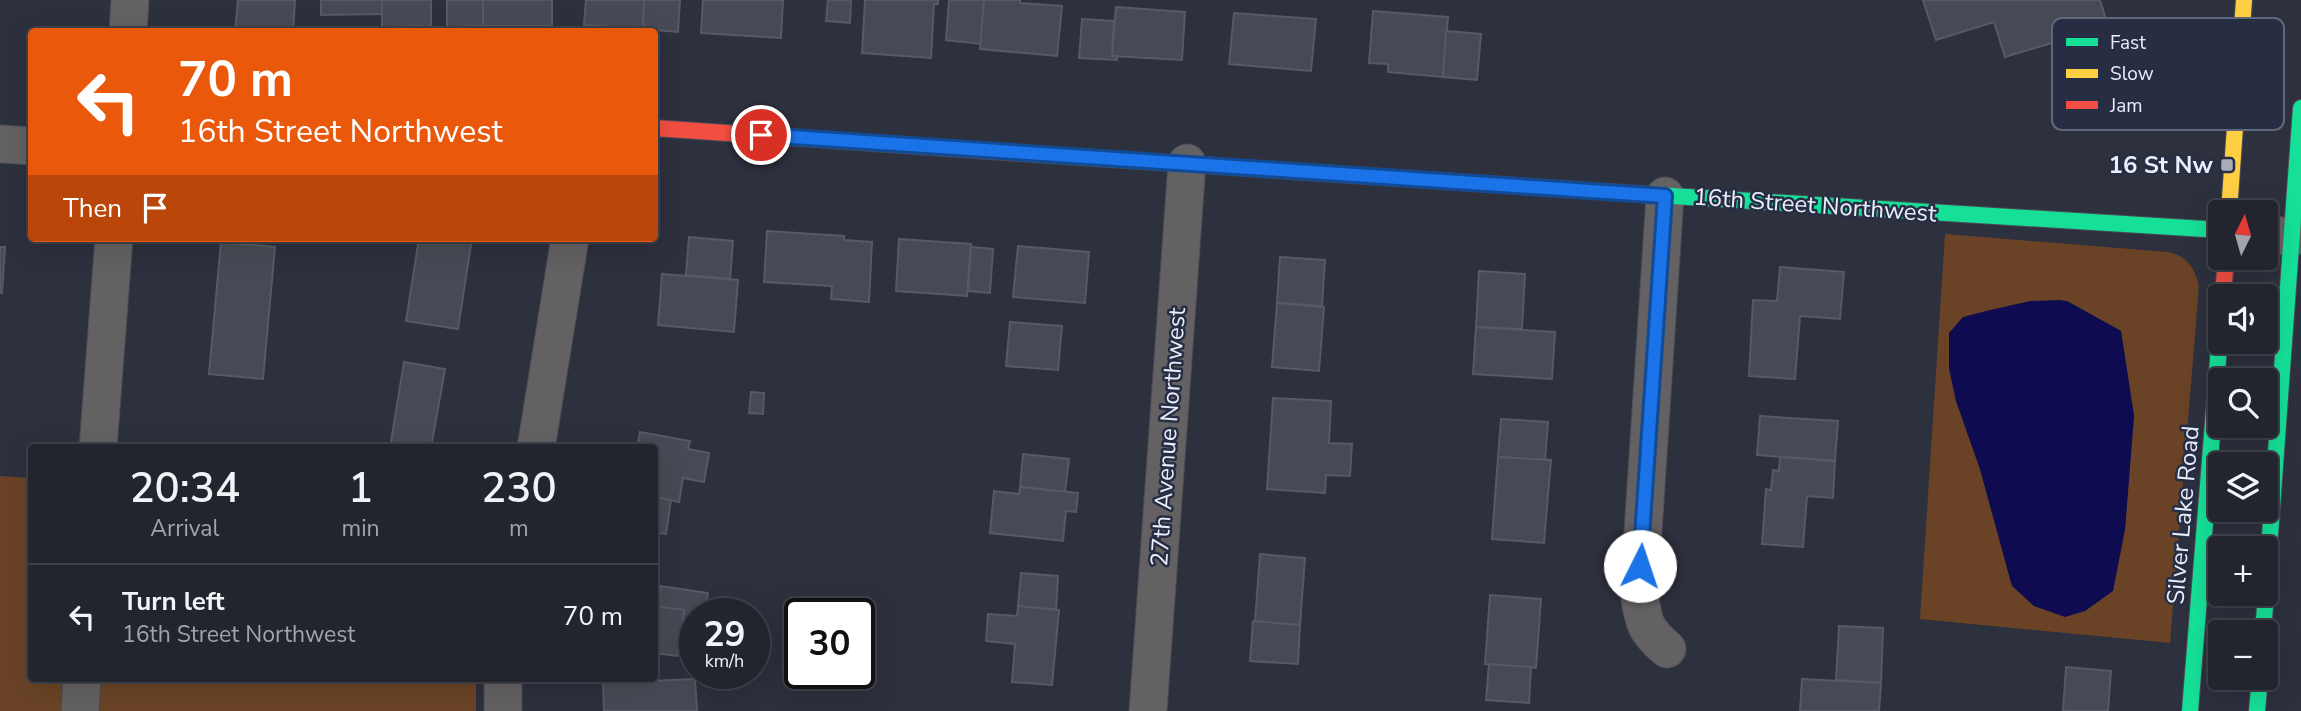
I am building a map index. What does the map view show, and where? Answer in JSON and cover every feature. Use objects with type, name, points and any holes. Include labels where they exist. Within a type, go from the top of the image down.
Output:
[{"type":"street","points":[[128,28],[130,0]]},
{"type":"street","points":[[2243,18],[2244,0]]},
{"type":"street","points":[[2268,536],[2279,235],[2301,108]]},
{"type":"street","name":"16th Street Northwest","points":[[658,128],[1665,196],[2208,229]]},
{"type":"street","points":[[2230,200],[2235,130]]},
{"type":"street","points":[[0,144],[28,146]]},
{"type":"street","name":"27th Avenue Northwest","points":[[1148,711],[1187,163]]},
{"type":"street","points":[[1665,196],[1639,593],[1650,634],[1667,649]]},
{"type":"street","points":[[98,444],[114,242]]},
{"type":"street","points":[[537,444],[569,242]]},
{"type":"street","name":"Silver Lake Road","points":[[2190,711],[2218,354]]},
{"type":"street","points":[[80,711],[82,682]]},
{"type":"street","points":[[503,682],[503,711]]},
{"type":"street","points":[[2258,711],[2259,690]]},
{"type":"shaded area","points":[[1945,234],[2168,252],[2185,260],[2192,268],[2199,285],[2170,643],[1920,619]],"holes":[[[2030,301],[2067,301],[2121,331],[2134,416],[2125,529],[2113,591],[2012,586],[1980,469],[1956,401],[1949,368],[1949,333]]]},
{"type":"shaded area","points":[[2030,301],[2067,301],[2121,331],[2134,416],[2125,529],[2113,591],[2085,611],[2065,617],[2034,606],[2012,586],[1980,469],[1956,401],[1949,368],[1949,333],[1963,317]]},
{"type":"shaded area","points":[[0,476],[28,478],[28,682],[476,682],[476,711],[0,711]]},
{"type":"building","points":[[238,0],[295,0],[293,28],[235,28]]},
{"type":"building","points":[[321,0],[382,0],[382,14],[321,15]]},
{"type":"building","points":[[382,0],[431,0],[431,26],[382,27]]},
{"type":"building","points":[[447,0],[483,0],[483,26],[447,27]]},
{"type":"building","points":[[483,0],[552,0],[552,26],[483,26]]},
{"type":"building","points":[[586,0],[644,0],[643,28],[584,25]]},
{"type":"building","points":[[644,0],[680,0],[678,32],[643,28]]},
{"type":"building","points":[[703,0],[783,0],[781,38],[701,33]]},
{"type":"building","points":[[828,0],[851,0],[850,23],[826,21]]},
{"type":"building","points":[[865,0],[938,0],[938,4],[934,4],[931,58],[862,53]]},
{"type":"building","points":[[949,0],[984,0],[981,44],[946,40]]},
{"type":"building","points":[[984,0],[1020,0],[1020,3],[1062,6],[1057,56],[980,49]]},
{"type":"building","points":[[1923,0],[2100,0],[2106,18],[2052,18],[2052,43],[2005,57],[1994,22],[1936,40]]},
{"type":"building","points":[[1116,7],[1185,12],[1182,60],[1112,56]]},
{"type":"building","points":[[1373,11],[1448,17],[1443,77],[1388,72],[1388,64],[1369,63]]},
{"type":"building","points":[[1234,13],[1316,19],[1311,71],[1229,64]]},
{"type":"building","points":[[1082,19],[1114,21],[1112,56],[1117,56],[1117,60],[1079,58]]},
{"type":"building","points":[[1446,31],[1481,34],[1477,80],[1443,77]]},
{"type":"building","points":[[767,231],[844,236],[844,240],[872,242],[869,302],[831,299],[832,286],[764,282]]},
{"type":"building","points":[[689,237],[733,241],[730,279],[686,275]]},
{"type":"building","points":[[899,239],[971,244],[967,296],[896,291]]},
{"type":"building","points":[[221,242],[275,247],[263,379],[209,374]]},
{"type":"building","points":[[418,242],[471,242],[458,329],[406,321]]},
{"type":"building","points":[[1018,246],[1089,252],[1085,303],[1013,297]]},
{"type":"building","points":[[0,247],[5,247],[2,293],[0,293]]},
{"type":"building","points":[[971,247],[993,249],[990,293],[968,291]]},
{"type":"building","points":[[1280,257],[1325,260],[1322,306],[1277,303]]},
{"type":"building","points":[[1780,267],[1844,272],[1840,319],[1800,316],[1795,379],[1749,376],[1753,300],[1777,301]]},
{"type":"building","points":[[1479,271],[1525,274],[1522,329],[1476,327]]},
{"type":"building","points":[[662,274],[738,280],[734,332],[658,325]]},
{"type":"building","points":[[1277,303],[1324,307],[1319,371],[1272,367]]},
{"type":"building","points":[[1010,322],[1062,326],[1058,370],[1006,366]]},
{"type":"building","points":[[1476,327],[1555,332],[1552,379],[1473,374]]},
{"type":"building","points":[[404,362],[445,369],[432,444],[391,444]]},
{"type":"building","points":[[751,392],[764,393],[763,414],[749,413]]},
{"type":"building","points":[[1273,398],[1331,401],[1329,443],[1352,444],[1350,476],[1326,475],[1325,493],[1267,489]]},
{"type":"building","points":[[1760,416],[1838,421],[1835,461],[1757,455]]},
{"type":"building","points":[[1501,419],[1548,422],[1545,460],[1498,457]]},
{"type":"building","points":[[640,432],[690,441],[688,449],[709,453],[704,482],[683,478],[679,502],[658,498],[658,444],[638,444]]},
{"type":"building","points":[[1023,454],[1069,459],[1065,492],[1020,487]]},
{"type":"building","points":[[1498,457],[1551,460],[1544,543],[1492,539]]},
{"type":"building","points":[[1780,457],[1835,461],[1833,498],[1807,496],[1803,547],[1762,544],[1766,489],[1771,490],[1773,470],[1779,471]]},
{"type":"building","points":[[1020,487],[1078,493],[1076,512],[1066,511],[1063,541],[990,533],[994,491],[1019,494]]},
{"type":"building","points":[[658,498],[671,500],[666,534],[658,533]]},
{"type":"building","points":[[1260,554],[1305,558],[1300,625],[1255,622]]},
{"type":"building","points":[[1021,573],[1058,576],[1056,610],[1018,606]]},
{"type":"building","points":[[661,586],[708,593],[707,598],[679,598],[679,609],[658,607]]},
{"type":"building","points":[[1490,595],[1541,599],[1536,668],[1485,664]]},
{"type":"building","points":[[1018,606],[1059,610],[1052,685],[1012,682],[1015,644],[986,641],[988,614],[1017,616]]},
{"type":"building","points":[[658,607],[679,609],[677,656],[658,654]]},
{"type":"building","points":[[1253,621],[1300,625],[1298,664],[1250,661]]},
{"type":"building","points":[[1839,626],[1883,628],[1881,683],[1836,680]]},
{"type":"building","points":[[1489,664],[1531,667],[1529,703],[1486,700]]},
{"type":"building","points":[[2066,667],[2111,671],[2108,711],[2063,711]]},
{"type":"building","points":[[1802,679],[1881,683],[1879,711],[1800,711]]},
{"type":"building","points":[[679,680],[679,689],[696,689],[697,711],[604,711],[603,683]]},
{"type":"traffic: fast","points":[[2270,536],[2301,108]]},
{"type":"traffic: fast","points":[[1608,192],[2208,229]]},
{"type":"traffic: fast","points":[[2190,711],[2218,354]]},
{"type":"traffic: fast","points":[[2264,620],[2265,606]]},
{"type":"traffic: fast","points":[[2257,711],[2259,690]]},
{"type":"traffic: slow","points":[[2243,18],[2244,0]]},
{"type":"traffic: slow","points":[[2230,200],[2235,130]]},
{"type":"traffic: slow","points":[[1019,153],[1608,192]]},
{"type":"traffic: jam","points":[[658,128],[1019,153]]},
{"type":"traffic: jam","points":[[2224,284],[2225,270]]},
{"type":"place","name":"16 St Nw","points":[[2227,165]]},
{"type":"route","points":[[761,135],[1665,196],[1640,566]]}]
